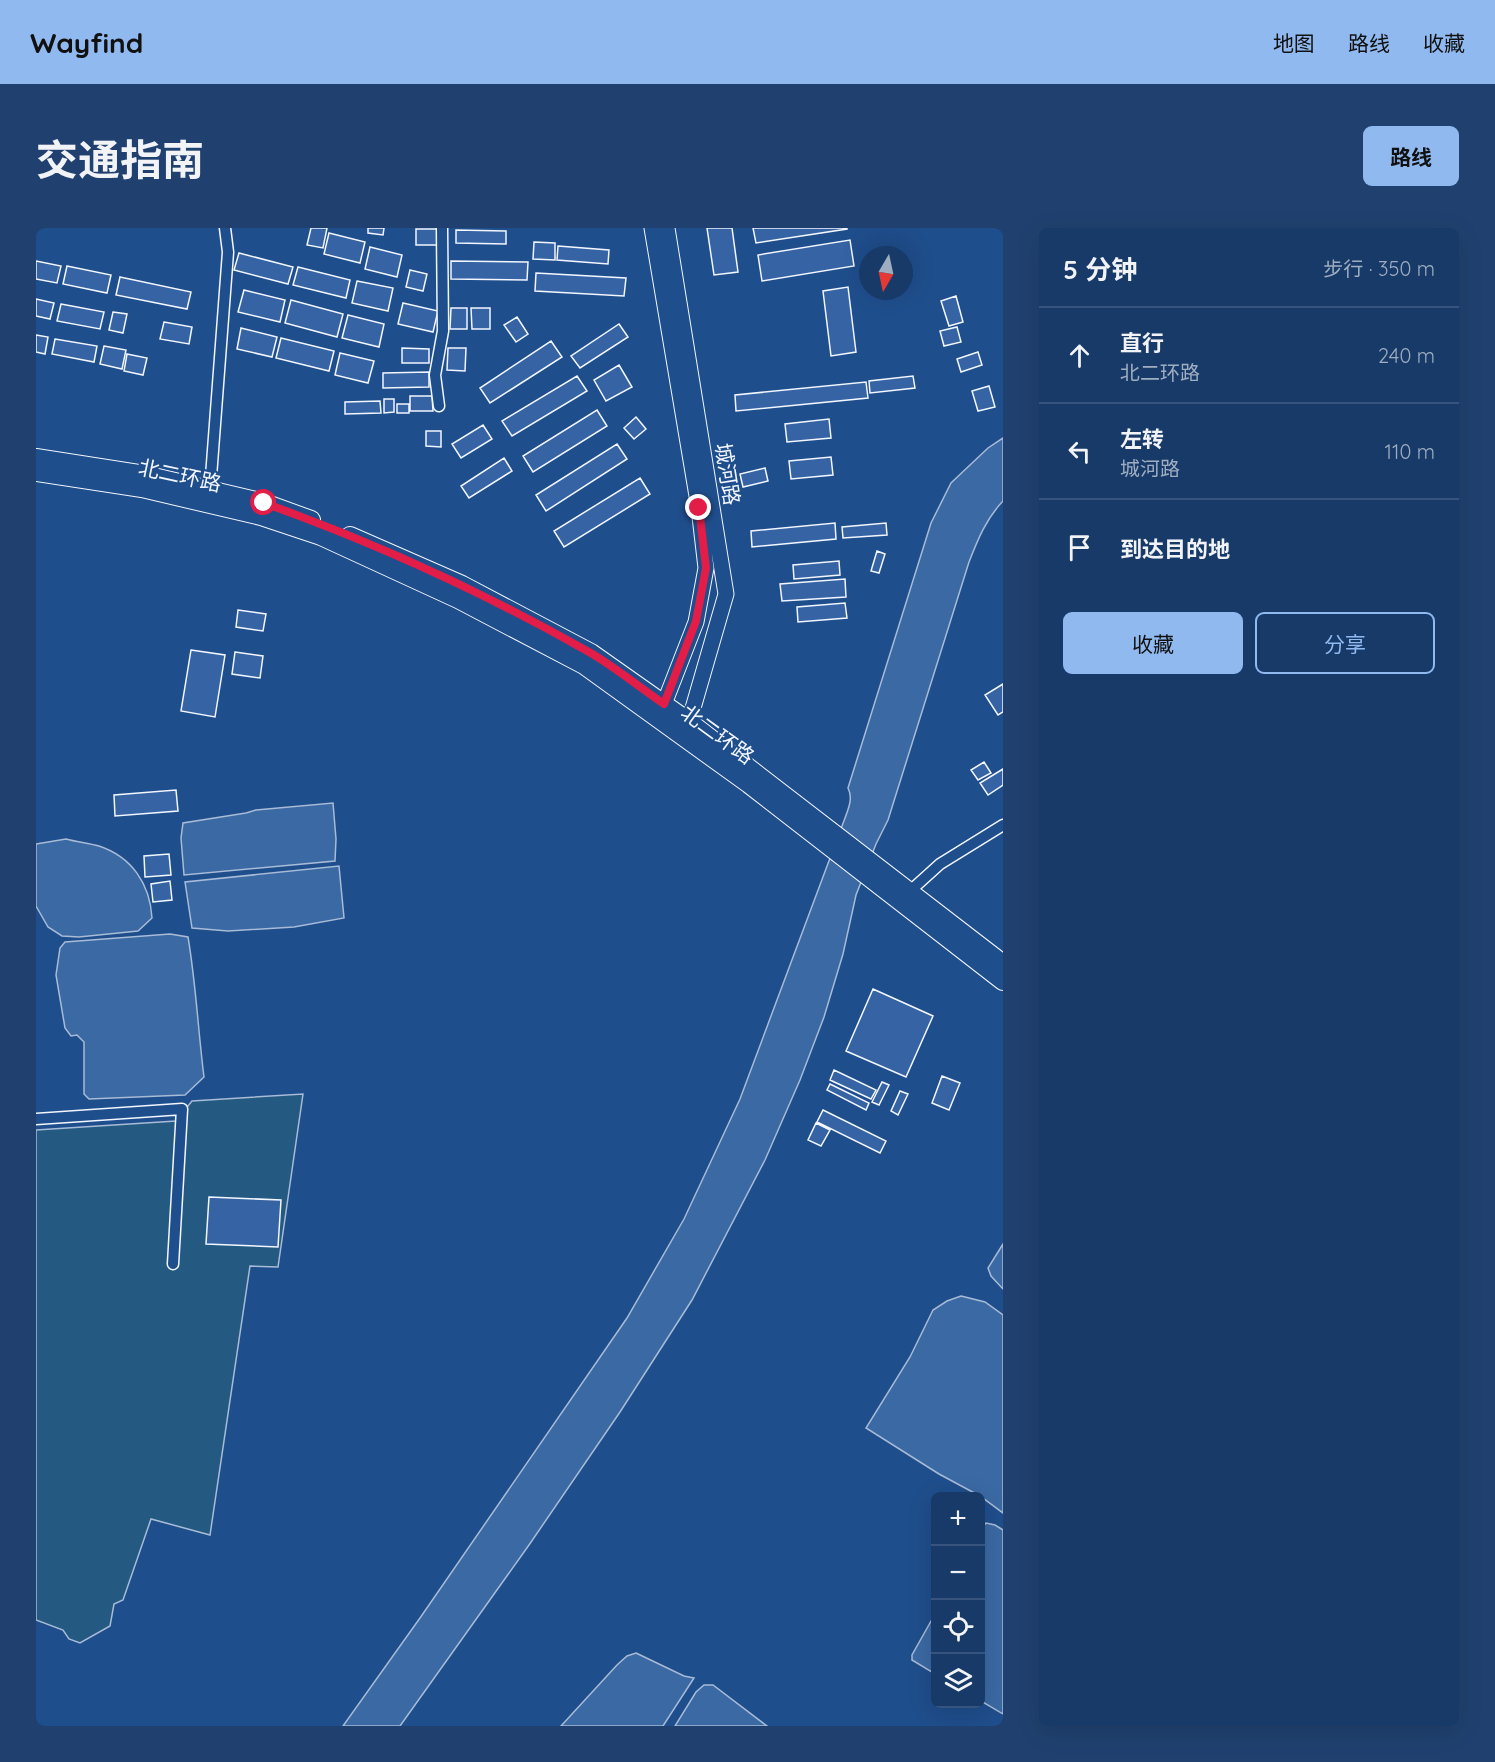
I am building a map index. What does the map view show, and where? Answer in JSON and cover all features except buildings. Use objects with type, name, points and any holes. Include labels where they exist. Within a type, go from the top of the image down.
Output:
[{"type":"main road","name":"城河路","points":[[652,228],[699,508],[706,568],[696,621],[664,704]]},
{"type":"main road","name":"城河路","points":[[667,228],[726,594],[688,722]]},
{"type":"main road","name":"北二环路","points":[[36,458],[145,475],[264,503],[325,525],[462,585],[591,653],[688,722],[1003,981]]},
{"type":"main road","name":"北二环路","points":[[36,472],[142,488],[261,516],[321,536],[447,594],[584,665],[749,784],[823,834]]},
{"type":"main road","name":"北二环路","points":[[887,884],[909,892],[1003,964]]},
{"type":"street","points":[[210,490],[228,252],[225,228]]},
{"type":"street","points":[[439,406],[435,375],[443,331],[442,228]]},
{"type":"street","points":[[909,892],[939,864],[1003,825]]},
{"type":"street","points":[[36,1119],[182,1109],[173,1264]]},
{"type":"shaded area","points":[[1003,438],[1003,501],[987,522],[969,562],[888,820],[856,895],[843,954],[824,1017],[800,1080],[765,1160],[692,1300],[620,1412],[400,1726],[343,1726],[627,1318],[684,1219],[740,1099],[849,806],[848,788],[931,523],[951,483],[988,448]]},
{"type":"shaded area","points":[[333,803],[335,861],[184,875],[181,838],[183,823],[256,810]]},
{"type":"shaded area","points":[[66,839],[111,851],[121,857],[137,873],[148,894],[152,918],[138,931],[79,937],[62,936],[48,927],[36,906],[36,844]]},
{"type":"shaded area","points":[[339,866],[344,918],[294,927],[228,931],[192,928],[185,882]]},
{"type":"shaded area","points":[[170,934],[188,937],[204,1077],[185,1095],[89,1099],[84,1094],[84,1042],[77,1035],[71,1036],[65,1028],[56,975],[60,948],[65,942]]},
{"type":"shaded area","points":[[303,1094],[278,1267],[250,1266],[210,1535],[151,1519],[123,1600],[114,1604],[110,1626],[80,1643],[69,1639],[63,1630],[36,1620],[36,1130],[176,1121],[192,1101]]},
{"type":"shaded area","points":[[1003,1244],[1003,1289],[991,1276],[988,1268]]},
{"type":"shaded area","points":[[961,1296],[985,1302],[1003,1315],[1003,1513],[985,1500],[985,1492],[973,1492],[939,1474],[866,1428],[910,1357],[933,1310]]},
{"type":"shaded area","points":[[985,1524],[995,1525],[1003,1530],[1003,1714],[985,1703]]},
{"type":"shaded area","points":[[931,1621],[931,1672],[912,1660],[912,1655]]},
{"type":"shaded area","points":[[636,1653],[684,1676],[694,1678],[663,1726],[561,1726],[617,1665],[627,1656]]},
{"type":"shaded area","points":[[704,1685],[713,1685],[767,1726],[675,1726],[696,1692]]},
{"type":"route","points":[[264,503],[325,525],[462,585],[591,653],[664,704],[696,621],[706,568],[699,508]]}]
